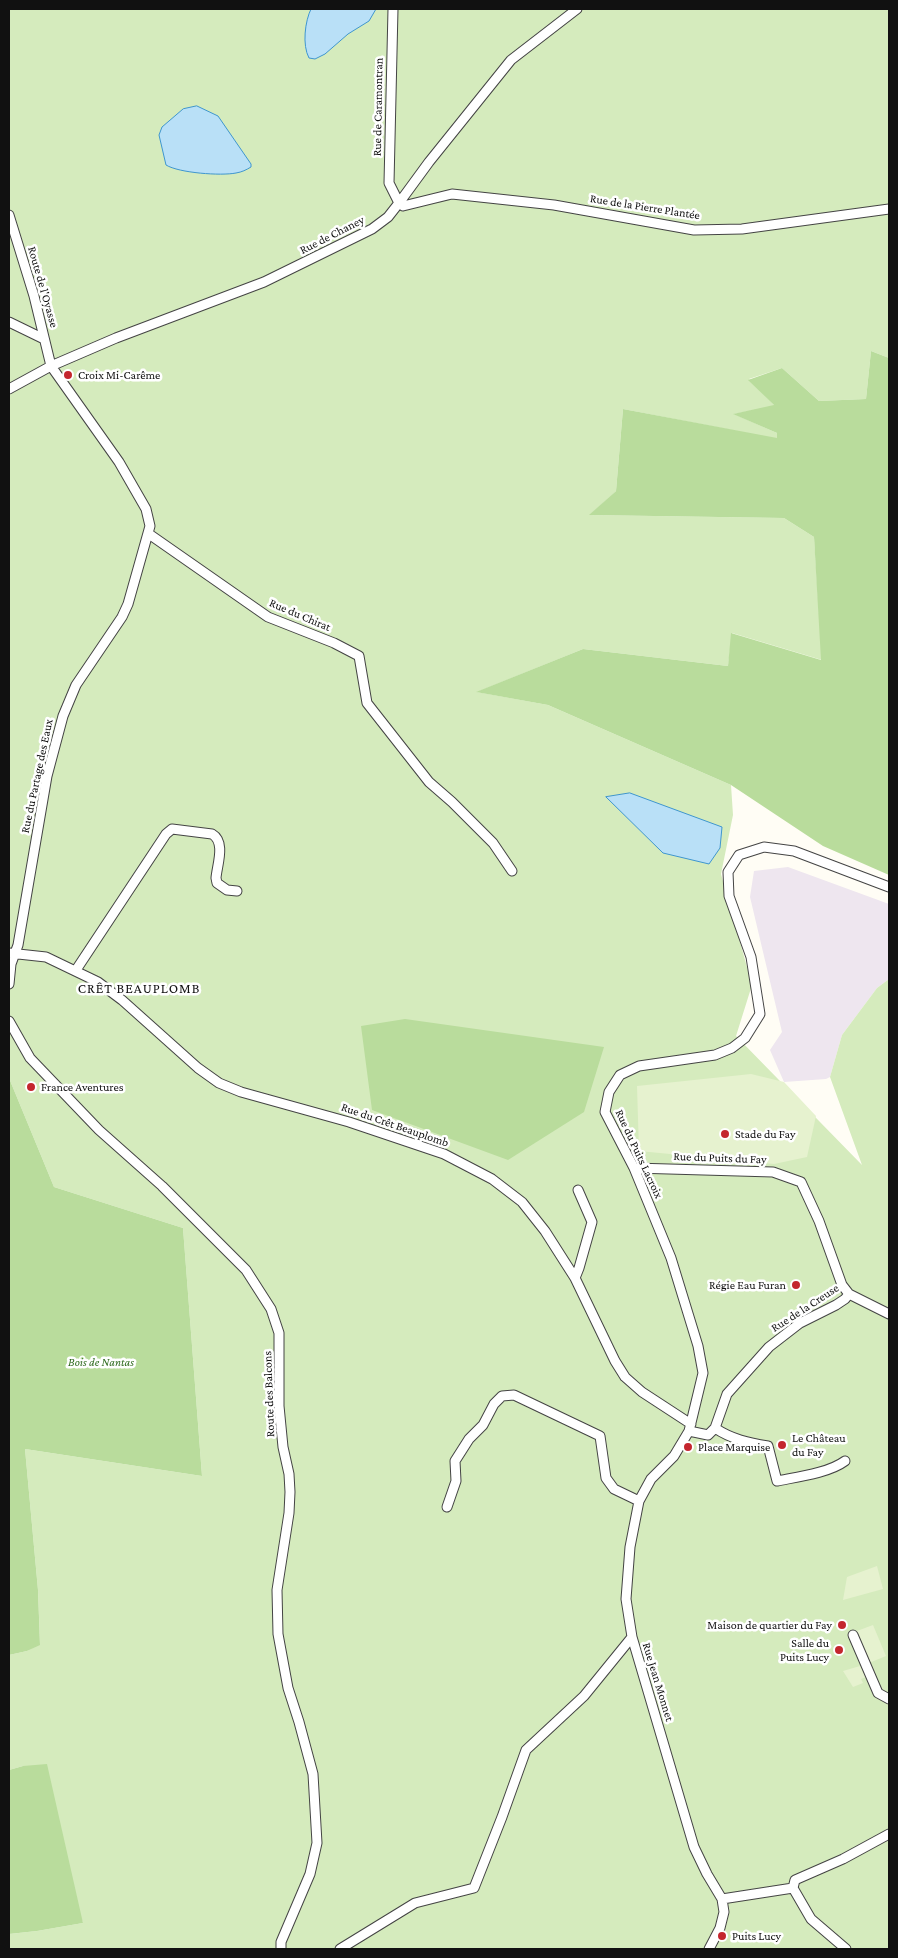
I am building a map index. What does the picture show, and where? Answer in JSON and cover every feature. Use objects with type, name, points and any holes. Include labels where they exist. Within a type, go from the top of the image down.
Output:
[{"type":"street","name":"Rue de Caramontran","points":[[393,9],[389,184],[399,203]]},
{"type":"street","name":"Rue de Chaney","points":[[9,389],[52,366],[116,338],[264,282],[372,229],[388,216],[399,203],[429,162],[511,60],[577,9]]},
{"type":"street","name":"Rue de la Pierre Plantée","points":[[399,203],[403,206],[452,194],[554,205],[694,230],[742,228],[889,209]]},
{"type":"street","name":"Route de l'Oyasse","points":[[9,215],[34,296],[52,366]]},
{"type":"street","points":[[9,322],[44,340]]},
{"type":"street","points":[[52,366],[119,462],[146,509],[150,519],[149,534]]},
{"type":"street","name":"Rue du Chirat","points":[[149,534],[268,617],[334,643],[359,656],[367,703],[429,782],[493,843],[512,871]]},
{"type":"street","name":"Rue du Partage des Eaux","points":[[12,953],[18,945],[47,776],[63,716],[76,685],[122,617],[128,604],[149,534]]},
{"type":"street","points":[[76,970],[166,834],[172,829],[216,836],[219,840],[220,848],[217,883],[227,890],[237,891]]},
{"type":"street","name":"Rue du Puits Lacroix","points":[[690,1427],[703,1373],[698,1346],[671,1258],[634,1168],[605,1112],[609,1092],[620,1075],[639,1066],[715,1056],[732,1048],[745,1038],[760,1014],[751,957],[729,896],[728,872],[739,854],[764,847],[794,851],[889,887]]},
{"type":"street","points":[[9,984],[12,953]]},
{"type":"street","name":"Rue du Crêt Beauplomb","points":[[12,953],[46,957],[98,982],[122,1000],[184,1056],[219,1083],[241,1092],[349,1122],[444,1154],[492,1180],[522,1202],[545,1231],[574,1278],[615,1361],[625,1377],[642,1392],[690,1427]]},
{"type":"street","name":"Route des Balcons","points":[[9,1021],[30,1058],[99,1130],[162,1186],[246,1270],[276,1319],[280,1353],[281,1424],[290,1474],[289,1513],[277,1590],[278,1634],[288,1688],[313,1774],[317,1843],[310,1874],[281,1942],[281,1949]]},
{"type":"street","name":"Rue du Puits du Fay","points":[[634,1168],[773,1172],[801,1182],[819,1221],[842,1285],[850,1294]]},
{"type":"street","points":[[574,1278],[580,1268],[592,1222],[578,1190]]},
{"type":"street","name":"Rue de la Creuse","points":[[716,1428],[727,1394],[769,1347],[800,1323],[836,1305],[850,1294],[889,1314]]},
{"type":"street","points":[[448,1507],[456,1481],[455,1461],[459,1454],[469,1438],[483,1425],[494,1404],[502,1396],[514,1395],[600,1436],[606,1478],[614,1489],[639,1501]]},
{"type":"street","points":[[690,1427],[708,1435],[716,1428],[727,1436],[753,1444],[768,1446],[777,1481],[813,1474],[841,1464],[845,1460]]},
{"type":"street","name":"Rue Jean Monnet","points":[[690,1427],[674,1456],[651,1479],[639,1501],[630,1547],[626,1599],[632,1637],[694,1848],[722,1899]]},
{"type":"street","points":[[853,1635],[878,1693],[889,1699]]},
{"type":"street","points":[[340,1949],[414,1903],[474,1888],[526,1750],[584,1696],[632,1637]]},
{"type":"street","points":[[846,1949],[811,1919],[793,1888],[794,1880],[843,1859],[889,1834]]},
{"type":"street","points":[[709,1949],[720,1928],[724,1912],[722,1899],[793,1888]]},
{"type":"shaded area","points":[[788,867],[889,904],[889,979],[877,988],[842,1035],[830,1077],[826,1079],[784,1082],[770,1050],[782,1032],[750,897],[754,871]]},
{"type":"green space","points":[[9,9],[889,9],[889,358],[871,351],[866,399],[819,401],[782,368],[749,379],[775,406],[734,414],[777,433],[778,439],[623,409],[616,491],[590,515],[784,518],[814,537],[822,660],[732,633],[728,666],[583,649],[477,692],[548,705],[731,785],[733,815],[721,874],[752,985],[736,1036],[862,1165],[830,1077],[842,1035],[877,988],[889,979],[889,1949],[9,1949],[9,1934],[83,1923],[23,1766],[9,1770],[9,1655],[27,1651],[40,1644],[38,1590],[25,1449],[202,1476],[183,1228],[54,1187],[9,1078]]},
{"type":"green space","points":[[871,351],[889,358],[889,875],[823,846],[731,785],[548,705],[476,692],[583,649],[728,666],[731,633],[821,660],[814,537],[784,518],[589,515],[616,491],[623,409],[777,438],[777,433],[733,414],[774,405],[748,380],[782,368],[819,401],[866,399]]},
{"type":"green space","points":[[405,1019],[604,1047],[584,1112],[508,1160],[372,1110],[361,1026]]},
{"type":"green space","name":"Stade du Fay","points":[[751,1074],[784,1082],[816,1116],[807,1157],[774,1164],[639,1151],[637,1086]]},
{"type":"green space","name":"Bois de Nantas","points":[[9,1078],[54,1187],[183,1228],[202,1476],[25,1449],[38,1590],[40,1645],[27,1651],[9,1655]]},
{"type":"green space","points":[[877,1566],[883,1589],[843,1600],[847,1577]]},
{"type":"green space","points":[[873,1625],[886,1656],[869,1663],[857,1631]]},
{"type":"green space","points":[[860,1666],[866,1677],[861,1679],[863,1683],[853,1687],[843,1671]]},
{"type":"green space","points":[[47,1764],[83,1923],[9,1934],[9,1770],[23,1766]]},
{"type":"water","points":[[311,9],[376,9],[369,21],[348,34],[325,54],[315,59],[309,58],[305,40],[307,20]]},
{"type":"water","points":[[197,106],[218,116],[251,164],[251,167],[238,173],[221,174],[190,172],[166,165],[159,135],[162,127],[183,109]]},
{"type":"water","points":[[630,793],[722,827],[720,848],[709,864],[663,853],[606,797]]},
{"type":"place","name":"Croix Mi-Carême","points":[[68,375]]},
{"type":"place","name":"France Aventures","points":[[31,1087]]},
{"type":"place","name":"Stade du Fay","points":[[725,1134]]},
{"type":"place","name":"Régie Eau Furan","points":[[796,1285]]},
{"type":"place","name":"Le Château du Fay","points":[[782,1445]]},
{"type":"place","name":"Place Marquise","points":[[688,1447]]},
{"type":"place","name":"Maison de quartier du Fay","points":[[842,1625]]},
{"type":"place","name":"Salle du Puits Lucy","points":[[839,1650]]},
{"type":"place","name":"Puits Lucy","points":[[722,1936]]},
{"type":"district","name":"CRÊT BEAUPLOMB","points":[[139,989]]}]
